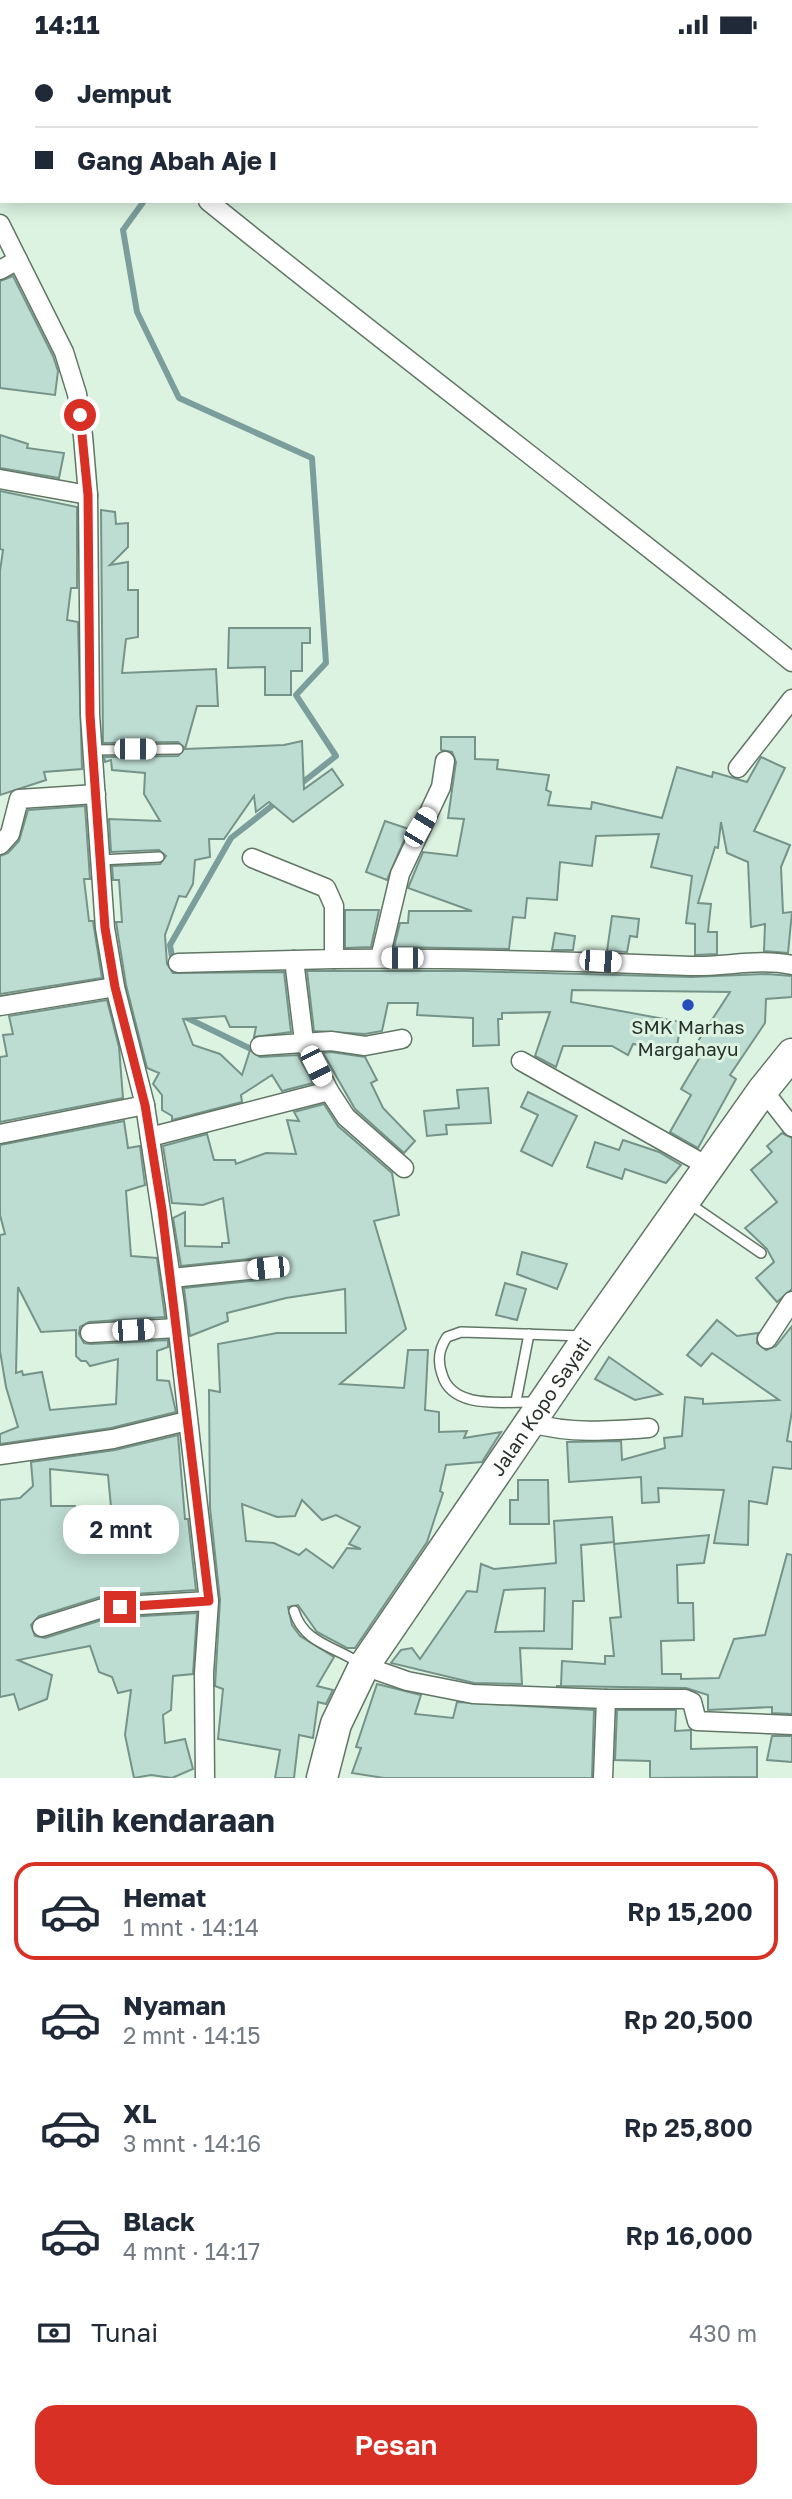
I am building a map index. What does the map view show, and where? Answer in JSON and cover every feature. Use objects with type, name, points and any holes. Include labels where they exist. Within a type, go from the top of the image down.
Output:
[{"type":"main road","name":"Jalan Kopo Sayati","points":[[322,1778],[336,1724],[364,1666],[530,1409],[589,1336],[763,1090],[792,1054]]},
{"type":"street","points":[[211,203],[467,407],[605,511],[792,662]]},
{"type":"street","points":[[0,224],[57,334],[71,372],[83,436],[88,495],[93,750],[105,928],[115,987],[145,1105],[172,1277],[209,1601],[204,1673],[205,1778]]},
{"type":"street","points":[[0,270],[18,260]]},
{"type":"street","points":[[0,479],[88,495]]},
{"type":"street","points":[[738,768],[792,699]]},
{"type":"street","points":[[380,958],[400,874],[441,787],[445,761]]},
{"type":"street","points":[[0,845],[10,834],[19,799],[96,794]]},
{"type":"street","points":[[251,859],[326,888],[334,906],[334,958]]},
{"type":"street","points":[[178,963],[380,958],[600,961],[702,967],[738,963],[792,965]]},
{"type":"street","points":[[294,960],[304,1041],[329,1091],[346,1117],[404,1168]]},
{"type":"street","points":[[0,1006],[115,987]]},
{"type":"street","points":[[260,1046],[304,1041],[365,1046],[402,1039]]},
{"type":"street","points":[[521,1061],[709,1167]]},
{"type":"street","points":[[763,1090],[792,1127]]},
{"type":"street","points":[[150,1137],[329,1091]]},
{"type":"street","points":[[0,1134],[145,1105]]},
{"type":"street","points":[[172,1277],[268,1268]]},
{"type":"street","points":[[767,1339],[792,1301]]},
{"type":"street","points":[[90,1333],[177,1328]]},
{"type":"street","points":[[530,1409],[549,1428],[602,1432],[649,1428]]},
{"type":"street","points":[[0,1454],[114,1439],[187,1421]]},
{"type":"street","points":[[43,1627],[106,1607],[209,1601]]},
{"type":"street","points":[[364,1666],[407,1681],[473,1694],[685,1699],[692,1702],[697,1721],[792,1725]]},
{"type":"street","points":[[603,1778],[604,1699]]},
{"type":"lane","points":[[93,750],[178,748]]},
{"type":"lane","points":[[100,860],[159,857]]},
{"type":"lane","points":[[686,1201],[761,1253]]},
{"type":"lane","points":[[529,1334],[530,1409],[467,1400],[449,1388],[439,1366],[439,1349],[447,1337],[461,1332],[529,1334],[589,1336]]},
{"type":"lane","points":[[293,1611],[298,1626],[309,1638],[364,1666]]},
{"type":"building","points":[[13,276],[53,356],[58,371],[55,395],[0,388],[0,281]]},
{"type":"building","points":[[0,435],[28,444],[27,448],[64,453],[59,478],[0,468]]},
{"type":"building","points":[[0,491],[77,507],[77,588],[71,588],[67,620],[78,622],[82,769],[44,772],[46,780],[0,795],[0,571],[3,550],[0,549]]},
{"type":"building","points":[[101,510],[115,512],[116,524],[128,523],[128,547],[110,565],[128,562],[128,590],[138,590],[138,637],[126,639],[122,673],[216,669],[218,706],[197,706],[185,749],[284,745],[302,741],[304,789],[332,769],[343,785],[293,822],[269,802],[256,812],[254,796],[224,839],[209,839],[210,857],[195,860],[193,884],[186,897],[179,896],[165,935],[167,964],[173,973],[284,972],[291,1032],[254,1037],[256,1027],[230,1027],[225,1016],[183,1019],[193,1045],[220,1054],[242,1075],[250,1050],[260,1057],[298,1055],[313,1083],[282,1091],[272,1075],[241,1095],[242,1102],[172,1120],[172,1116],[162,1110],[162,1095],[153,1084],[159,1073],[147,1068],[126,985],[116,922],[122,922],[119,880],[113,880],[112,866],[160,864],[166,856],[159,850],[111,852],[109,819],[160,821],[144,794],[145,773],[112,770],[111,760],[105,762],[104,757],[178,756],[185,748],[178,742],[103,743]]},
{"type":"building","points":[[229,628],[310,628],[310,643],[302,643],[302,671],[291,671],[291,695],[265,695],[265,667],[228,668]]},
{"type":"building","points":[[441,737],[475,737],[475,759],[498,760],[497,769],[549,775],[546,790],[551,792],[548,805],[591,809],[592,802],[662,818],[677,767],[712,777],[713,772],[747,782],[761,757],[785,768],[754,831],[790,845],[781,867],[783,913],[792,912],[788,953],[764,951],[765,924],[751,927],[748,862],[727,853],[721,822],[718,848],[715,847],[698,903],[711,904],[708,932],[717,932],[717,954],[695,955],[695,924],[686,923],[692,876],[651,867],[659,834],[596,836],[592,866],[560,862],[557,900],[527,898],[525,918],[513,917],[509,949],[394,947],[400,923],[408,923],[409,911],[472,911],[408,888],[423,852],[457,856],[464,819],[448,818],[456,762],[452,752],[441,750]]},
{"type":"building","points":[[85,806],[90,879],[84,879],[89,921],[93,921],[102,978],[0,994],[0,856],[8,853],[19,841],[28,810]]},
{"type":"building","points":[[385,821],[409,829],[387,880],[366,872]]},
{"type":"building","points":[[345,910],[379,910],[371,947],[345,948]]},
{"type":"building","points":[[612,916],[639,919],[637,937],[630,936],[627,952],[607,951]]},
{"type":"building","points":[[555,933],[575,936],[573,950],[552,950]]},
{"type":"building","points":[[307,971],[468,971],[691,977],[767,974],[792,976],[792,997],[766,999],[765,1023],[730,1075],[736,1079],[698,1148],[670,1132],[691,1095],[681,1089],[700,1057],[689,1055],[730,992],[572,990],[571,1002],[681,1022],[676,1052],[633,1044],[628,1055],[612,1046],[563,1046],[556,1067],[535,1056],[550,1012],[502,1013],[502,1019],[498,1019],[499,1045],[473,1046],[473,1018],[417,1015],[418,1003],[388,1003],[382,1031],[365,1034],[314,1031]]},
{"type":"building","points":[[107,1000],[119,1047],[123,1098],[0,1122],[0,1057],[7,1056],[3,1035],[13,1034],[9,1016]]},
{"type":"building","points":[[323,1053],[365,1057],[377,1080],[371,1083],[383,1108],[415,1141],[404,1153],[355,1109]]},
{"type":"building","points":[[488,1088],[491,1123],[446,1125],[447,1134],[427,1136],[424,1111],[459,1108],[457,1090]]},
{"type":"building","points":[[528,1092],[577,1116],[552,1166],[521,1151],[538,1115],[521,1107]]},
{"type":"building","points":[[324,1104],[338,1126],[392,1173],[399,1215],[374,1221],[406,1329],[340,1384],[404,1388],[408,1350],[428,1350],[425,1410],[439,1412],[439,1432],[467,1431],[464,1438],[501,1432],[482,1462],[446,1465],[440,1491],[443,1493],[427,1542],[355,1648],[347,1648],[317,1632],[298,1605],[288,1607],[292,1625],[300,1636],[334,1657],[317,1686],[333,1690],[326,1704],[318,1702],[313,1738],[299,1735],[294,1778],[275,1778],[280,1750],[218,1739],[223,1689],[215,1686],[220,1600],[210,1508],[209,1390],[220,1392],[218,1344],[277,1333],[346,1333],[345,1289],[286,1298],[227,1313],[228,1321],[190,1336],[184,1288],[269,1279],[278,1273],[279,1266],[273,1258],[267,1257],[181,1266],[173,1218],[185,1212],[185,1246],[222,1247],[222,1243],[229,1243],[223,1198],[203,1205],[172,1203],[163,1146],[207,1134],[214,1160],[235,1160],[236,1164],[266,1153],[296,1154],[287,1120],[299,1121],[294,1112]],"holes":[[[302,1500],[322,1520],[336,1515],[360,1527],[349,1544],[361,1549],[347,1548],[333,1568],[306,1549],[299,1555],[274,1543],[246,1541],[242,1504],[277,1517],[295,1516]]]},
{"type":"building","points":[[124,1121],[128,1148],[140,1146],[145,1185],[126,1191],[131,1256],[157,1258],[165,1317],[89,1322],[80,1327],[79,1334],[84,1343],[91,1344],[168,1340],[168,1347],[157,1351],[157,1380],[169,1381],[176,1412],[111,1428],[0,1444],[0,1434],[18,1427],[6,1387],[0,1351],[0,1235],[5,1234],[0,1215],[0,1145]],"holes":[[[18,1287],[41,1332],[76,1330],[76,1356],[90,1366],[118,1359],[116,1404],[50,1410],[42,1372],[23,1375],[22,1371],[16,1373]]]},
{"type":"building","points":[[782,1133],[792,1138],[792,1289],[777,1302],[756,1278],[774,1262],[767,1249],[745,1228],[777,1202],[751,1170],[772,1152],[767,1146]]},
{"type":"building","points":[[623,1140],[659,1152],[681,1165],[666,1183],[625,1169],[622,1179],[587,1167],[595,1142],[619,1150]]},
{"type":"building","points":[[522,1252],[567,1264],[557,1289],[517,1274]]},
{"type":"building","points":[[505,1283],[526,1289],[517,1320],[496,1315]]},
{"type":"building","points":[[717,1320],[737,1336],[758,1333],[757,1343],[766,1350],[776,1346],[792,1326],[792,1411],[787,1441],[792,1442],[792,1469],[773,1467],[767,1504],[749,1501],[748,1545],[714,1543],[724,1490],[658,1488],[659,1502],[642,1503],[641,1477],[569,1482],[567,1442],[621,1441],[622,1460],[665,1448],[664,1438],[682,1436],[685,1397],[703,1399],[703,1404],[779,1400],[712,1353],[701,1366],[687,1355]]},
{"type":"building","points":[[609,1357],[662,1394],[635,1400],[595,1379]]},
{"type":"building","points":[[178,1435],[185,1519],[188,1519],[196,1590],[103,1596],[39,1616],[31,1625],[35,1636],[45,1638],[108,1618],[197,1613],[193,1674],[173,1676],[171,1710],[163,1715],[165,1743],[185,1739],[193,1769],[172,1778],[151,1775],[134,1778],[125,1735],[131,1690],[118,1693],[112,1677],[99,1672],[90,1646],[18,1660],[52,1675],[47,1699],[19,1710],[14,1694],[0,1697],[0,1500],[20,1498],[33,1486],[31,1462],[115,1450]],"holes":[[[50,1469],[108,1475],[111,1507],[78,1517],[75,1506],[51,1506]]]},
{"type":"building","points":[[518,1480],[548,1480],[549,1524],[510,1524],[510,1500],[518,1500]]},
{"type":"building","points":[[612,1517],[614,1542],[581,1545],[584,1601],[573,1601],[572,1649],[520,1648],[522,1684],[474,1683],[391,1663],[401,1650],[412,1648],[420,1659],[467,1591],[477,1592],[481,1564],[494,1569],[556,1563],[554,1521]],"holes":[[[545,1588],[544,1631],[495,1632],[504,1590]]]},
{"type":"building","points":[[709,1535],[704,1563],[677,1565],[678,1603],[693,1603],[694,1640],[661,1641],[662,1674],[681,1674],[681,1679],[719,1678],[734,1639],[765,1635],[787,1554],[792,1555],[792,1714],[772,1713],[772,1707],[708,1710],[708,1695],[686,1688],[556,1686],[561,1686],[562,1661],[605,1664],[605,1656],[614,1656],[610,1618],[621,1617],[614,1544]]},
{"type":"building","points":[[377,1684],[421,1695],[415,1714],[453,1718],[457,1702],[594,1710],[592,1778],[384,1778],[352,1773],[361,1748],[356,1747]]},
{"type":"building","points":[[617,1710],[676,1710],[675,1731],[691,1730],[691,1749],[757,1747],[757,1777],[650,1778],[650,1761],[615,1760]]},
{"type":"building","points":[[772,1736],[792,1736],[792,1762],[767,1760]]},
{"type":"waterway","points":[[143,203],[123,230],[137,312],[179,398],[312,458],[326,663],[296,695],[336,756],[298,786]]},
{"type":"waterway","points":[[176,981],[170,945],[231,838],[278,801]]},
{"type":"waterway","points":[[183,1016],[251,1049]]},
{"type":"place","name":"SMK Marhas Margahayu","points":[[688,1005]]},
{"type":"route","points":[[80,415],[90,550],[90,715],[105,928],[115,987],[145,1105],[162,1210],[209,1601],[120,1607]]}]
